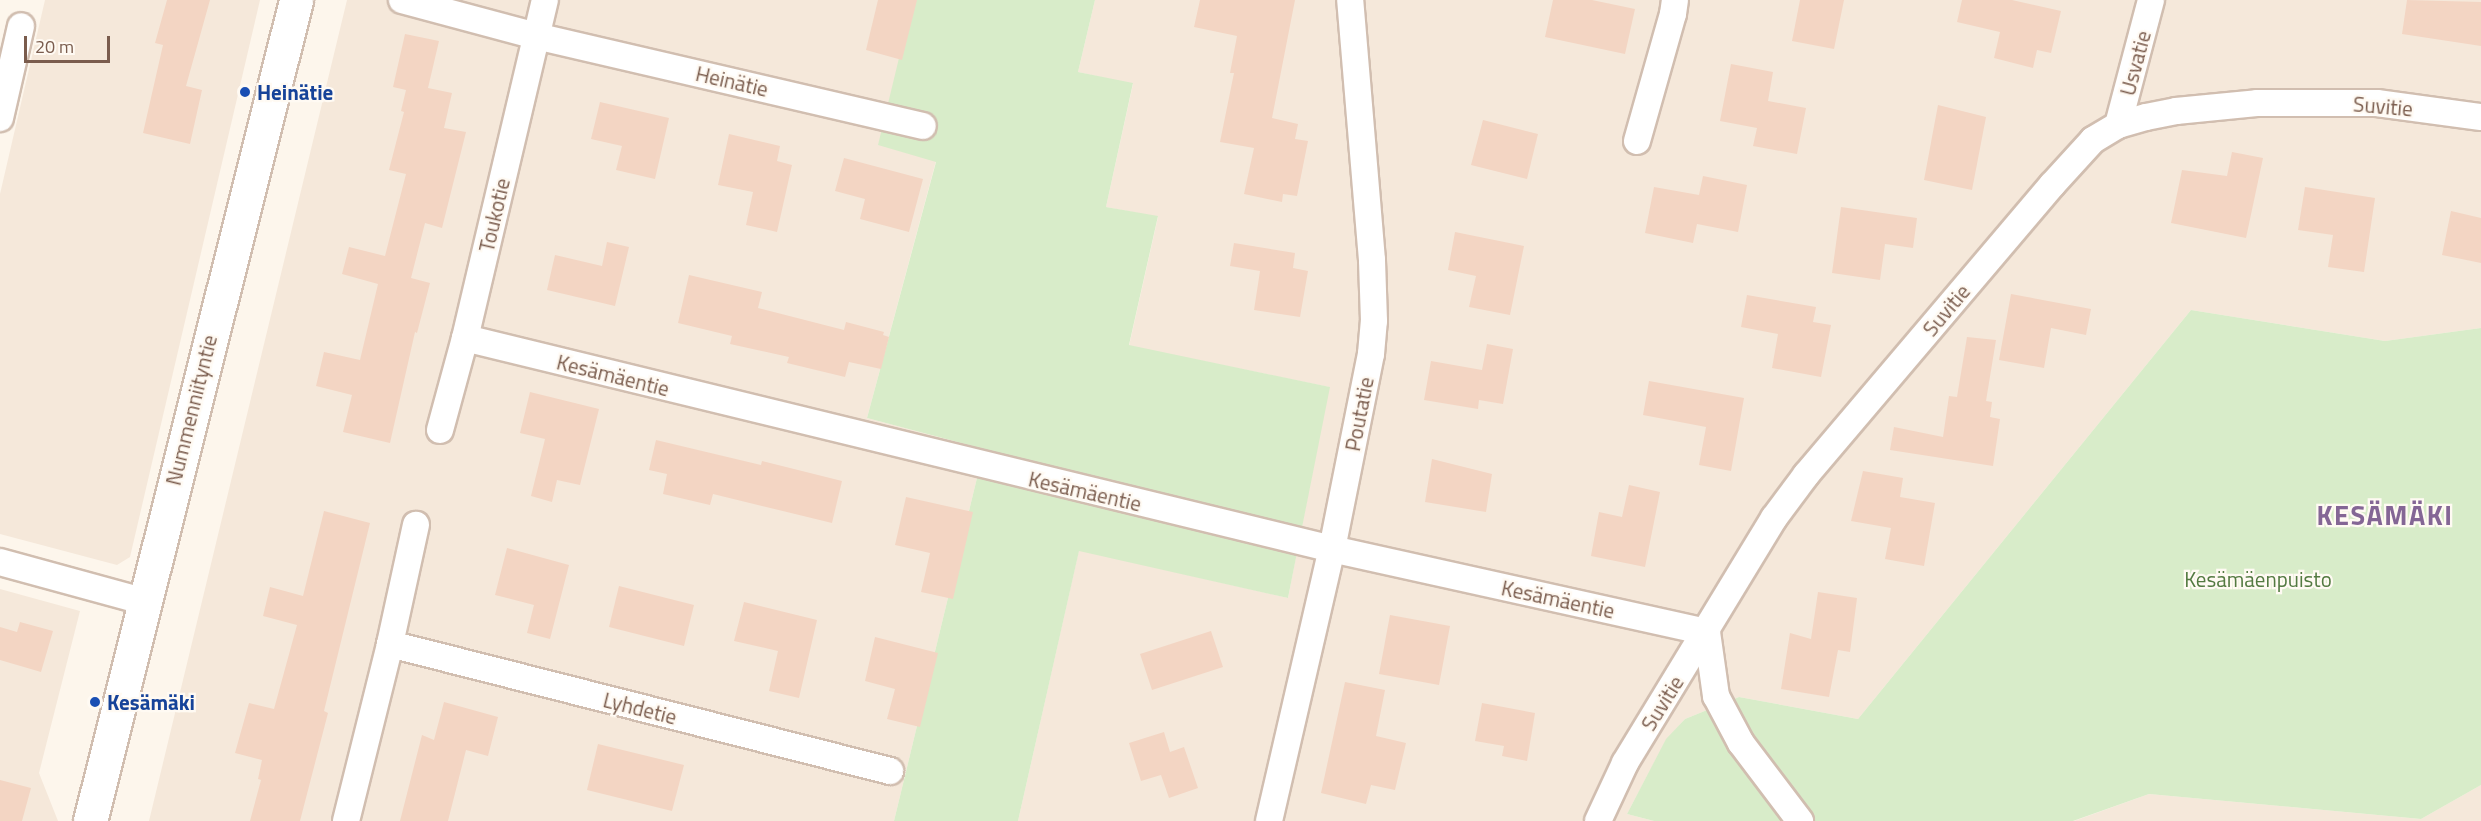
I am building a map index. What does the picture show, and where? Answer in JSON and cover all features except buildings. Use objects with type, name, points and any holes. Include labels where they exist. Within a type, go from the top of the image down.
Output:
[{"type":"street","name":"Nummenniityntie","points":[[90,821],[143,601],[296,0]]},
{"type":"street","name":"Heinätie","points":[[402,0],[536,36],[923,126]]},
{"type":"street","name":"Toukotie","points":[[440,430],[465,338],[545,0]]},
{"type":"street","name":"Poutatie","points":[[1269,821],[1332,549],[1371,354],[1374,321],[1372,260],[1350,0]]},
{"type":"street","points":[[1637,141],[1673,14],[1674,0]]},
{"type":"street","name":"Usvatie","points":[[2118,125],[2151,0]]},
{"type":"street","points":[[0,118],[21,26]]},
{"type":"street","name":"Suvitie","points":[[1598,821],[1624,763],[1707,632],[1751,553],[1806,475],[2093,140],[2118,125],[2176,111],[2257,103],[2376,103],[2481,117]]},
{"type":"street","name":"Kesämäentie","points":[[465,338],[1332,549],[1707,632]]},
{"type":"street","points":[[346,821],[390,644],[416,525]]},
{"type":"street","points":[[0,561],[143,601]]},
{"type":"street","points":[[1707,632],[1716,696],[1741,743],[1800,821]]},
{"type":"street","name":"Lyhdetie","points":[[390,644],[890,771]]},
{"type":"shaded area","points":[[45,0],[260,0],[130,557],[117,565],[0,534],[0,194]]},
{"type":"shaded area","points":[[347,0],[913,0],[936,161],[867,418],[984,449],[894,821],[149,821]]},
{"type":"shaded area","points":[[1095,0],[2481,0],[2481,328],[2385,341],[2191,310],[1858,719],[1739,697],[1685,719],[1666,740],[1627,814],[1654,821],[1018,821],[1079,550],[1288,598],[1329,387],[1129,346],[1158,217],[1106,207],[1133,84],[1078,72]]},
{"type":"shaded area","points":[[0,589],[80,611],[39,773],[58,821],[0,821]]},
{"type":"shaded area","points":[[2481,785],[2481,821],[2074,821],[2149,794],[2421,819]]},
{"type":"green space","points":[[913,0],[1095,0],[1078,72],[1133,83],[1106,207],[1158,216],[1129,345],[1330,387],[1288,598],[1079,551],[1018,821],[894,821],[984,449],[867,418],[936,162],[878,145]]},
{"type":"green space","name":"Kesämäenpuisto","points":[[2191,310],[2385,341],[2481,328],[2481,785],[2421,819],[2149,794],[2073,821],[1654,821],[1627,814],[1666,739],[1685,719],[1739,697],[1858,719]]},
{"type":"place","name":"Heinätie","points":[[245,92]]},
{"type":"place","name":"Kesämäki","points":[[95,702]]},
{"type":"district","name":"KESÄMÄKI","points":[[2385,515]]}]
